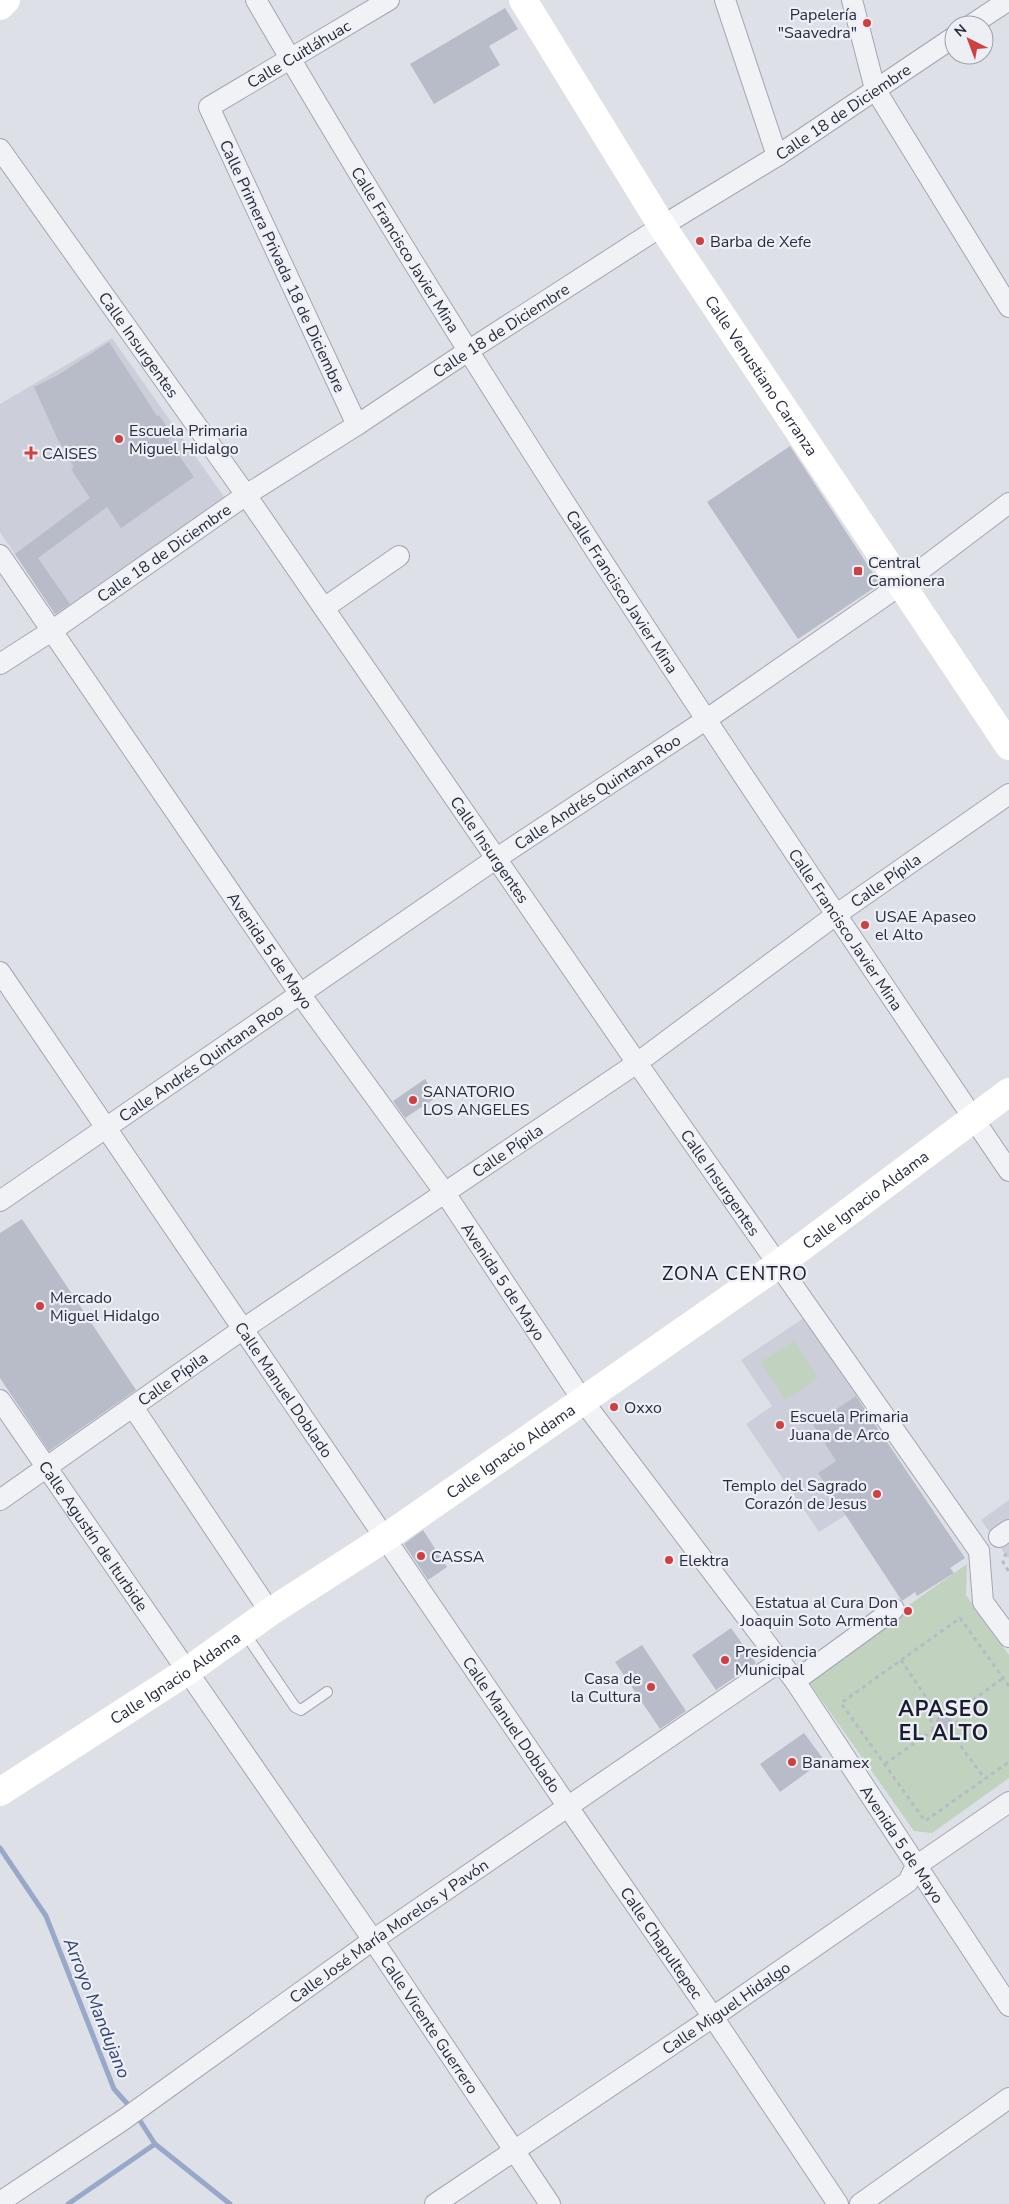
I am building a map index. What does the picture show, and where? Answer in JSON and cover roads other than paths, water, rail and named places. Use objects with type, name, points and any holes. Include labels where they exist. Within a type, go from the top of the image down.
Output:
[{"type":"street","points":[[0,6],[6,0]]},
{"type":"street","name":"Calle Francisco Javier Mina","points":[[256,0],[468,351],[707,719],[1009,1171]]},
{"type":"street","name":"Calle Cuitláhuac","points":[[209,107],[389,0]]},
{"type":"street","name":"Calle Venustiano Carranza","points":[[523,0],[662,226],[1009,746]]},
{"type":"street","points":[[725,0],[777,156]]},
{"type":"street","points":[[852,0],[875,89],[1009,307]]},
{"type":"street","points":[[986,15],[1009,0]]},
{"type":"street","name":"Calle 18 de Diciembre","points":[[0,664],[246,495],[358,425],[468,351],[662,226],[777,156],[944,44]]},
{"type":"street","name":"Calle Primera Privada 18 de Diciembre","points":[[209,107],[358,425]]},
{"type":"street","name":"Calle Insurgentes","points":[[0,149],[246,495],[637,1063],[779,1264],[994,1541]]},
{"type":"street","name":"Calle Andrés Quintana Roo","points":[[0,1201],[497,858],[707,719],[902,584],[1009,503]]},
{"type":"street","name":"Avenida 5 de Mayo","points":[[0,555],[300,994],[445,1193],[583,1400],[795,1681],[1009,2006]]},
{"type":"street","points":[[324,608],[399,556]]},
{"type":"street","name":"Calle Pípila","points":[[0,1500],[243,1329],[637,1063],[837,914],[1009,794]]},
{"type":"street","name":"Calle Manuel Doblado","points":[[0,972],[108,1128],[568,1807]]},
{"type":"street","name":"Calle Ignacio Aldama","points":[[0,1792],[186,1672],[270,1612],[385,1538],[779,1264],[973,1117],[1009,1092]]},
{"type":"street","name":"Calle Agustín de Iturbide","points":[[0,1400],[186,1672]]},
{"type":"street","points":[[133,1407],[270,1612]]},
{"type":"street","points":[[994,1541],[983,1602],[1009,1637]]},
{"type":"street","points":[[795,1681],[894,1609]]},
{"type":"street","name":"Calle José María Morelos y Pavón","points":[[0,2202],[123,2120],[373,1940],[779,1662]]},
{"type":"street","name":"Calle Vicente Guerrero","points":[[186,1672],[373,1940],[550,2204]]},
{"type":"street","name":"Calle Miguel Hidalgo","points":[[435,2204],[713,2017],[908,1882],[916,1866],[1009,1802]]},
{"type":"street","name":"Calle Chapultepec","points":[[568,1807],[713,2017],[838,2204]]},
{"type":"street","points":[[860,2204],[1009,2098]]},
{"type":"lane","points":[[243,1631],[295,1707],[301,1710],[328,1692]]},
{"type":"waterway","name":"Arroyo Mandujano","points":[[0,1848],[46,1916],[114,2089],[132,2109]]},
{"type":"waterway","name":"Arroyo Mandujano","points":[[137,2116],[155,2144],[230,2204]]},
{"type":"waterway","points":[[68,2204],[155,2144]]},
{"type":"place","name":"Papelería \"Saavedra\"","points":[[867,23]]},
{"type":"place","name":"Barba de Xefe","points":[[700,241]]},
{"type":"place","name":"Escuela Primaria Miguel Hidalgo","points":[[119,439]]},
{"type":"place","name":"CAISES","points":[[31,453]]},
{"type":"place","name":"Central Camionera","points":[[858,571]]},
{"type":"place","name":"USAE Apaseo el Alto","points":[[865,925]]},
{"type":"place","name":"SANATORIO LOS ANGELES","points":[[413,1100]]},
{"type":"place","name":"Mercado Miguel Hidalgo","points":[[40,1306]]},
{"type":"place","name":"Oxxo","points":[[614,1407]]},
{"type":"place","name":"Escuela Primaria Juana de Arco","points":[[780,1425]]},
{"type":"place","name":"Templo del Sagrado Corazón de Jesus","points":[[877,1494]]},
{"type":"place","name":"CASSA","points":[[421,1556]]},
{"type":"place","name":"Elektra","points":[[669,1560]]},
{"type":"place","name":"Estatua al Cura Don Joaquin Soto Armenta","points":[[908,1611]]},
{"type":"place","name":"Presidencia Municipal","points":[[725,1660]]},
{"type":"place","name":"Casa de la Cultura","points":[[651,1687]]},
{"type":"place","name":"Banamex","points":[[792,1762]]},
{"type":"district","name":"ZONA CENTRO","points":[[735,1273]]},
{"type":"district","name":"APASEO EL ALTO","points":[[944,1721]]}]
